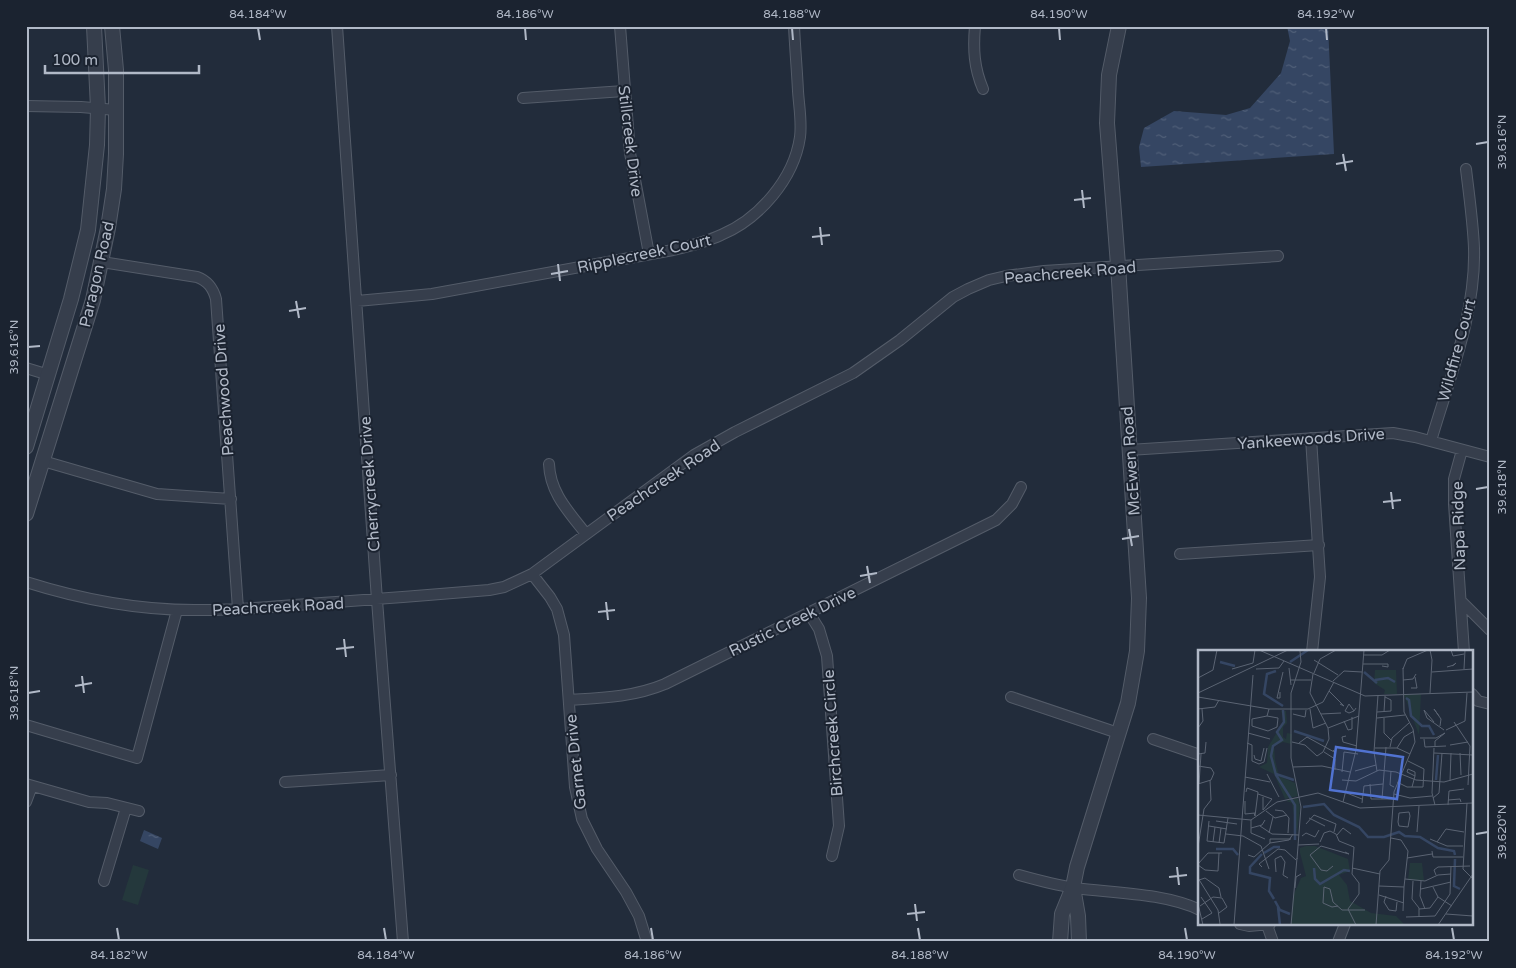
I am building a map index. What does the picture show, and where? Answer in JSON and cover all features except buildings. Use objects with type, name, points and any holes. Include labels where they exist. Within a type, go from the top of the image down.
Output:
[{"type":"street","name":"Paragon Road","points":[[26,447],[71,299],[88,230],[96,154],[98,108],[94,26]]},
{"type":"street","name":"Paragon Road","points":[[26,514],[93,300],[102,262],[114,189],[116,70],[112,26]]},
{"type":"street","name":"Cherrycreek Drive","points":[[337,26],[403,942]]},
{"type":"street","name":"Stillcreek Drive","points":[[620,26],[630,153],[649,254]]},
{"type":"street","name":"Ripplecreek Court","points":[[357,301],[432,294],[695,245],[722,235],[739,226],[757,212],[768,200],[790,170],[797,152],[800,122],[794,26]]},
{"type":"street","points":[[975,26],[975,64],[983,89]]},
{"type":"street","name":"McEwen Road","points":[[1060,942],[1062,914],[1073,888],[1077,867],[1133,677],[1139,625],[1139,598],[1118,265],[1107,123],[1107,99],[1113,51],[1119,26]]},
{"type":"street","points":[[524,98],[624,91]]},
{"type":"street","points":[[26,106],[116,110]]},
{"type":"street","name":"Wildfire Court","points":[[1431,441],[1464,330],[1471,296],[1474,249],[1466,168]]},
{"type":"street","name":"Peachcreek Road","points":[[26,582],[79,598],[177,610],[238,609],[377,600],[489,590],[511,584],[532,574],[694,454],[853,373],[900,340],[953,297],[989,280],[1044,271],[1278,256]]},
{"type":"street","name":"Peachwood Drive","points":[[102,262],[197,277],[204,280],[214,291],[238,609]]},
{"type":"street","points":[[26,368],[48,375]]},
{"type":"street","name":"Yankeewoods Drive","points":[[1129,450],[1393,433],[1490,457]]},
{"type":"street","points":[[1311,438],[1319,545],[1319,592],[1312,650]]},
{"type":"street","name":"Napa Ridge","points":[[1462,450],[1454,479],[1454,496],[1464,650]]},
{"type":"street","points":[[43,460],[157,494],[231,499]]},
{"type":"street","points":[[549,464],[555,493],[586,534]]},
{"type":"street","name":"Rustic Creek Drive","points":[[569,700],[623,696],[656,688],[996,520],[1012,504],[1021,487]]},
{"type":"street","points":[[1180,554],[1319,545]]},
{"type":"street","name":"Garnet Drive","points":[[532,574],[550,598],[562,622],[575,787],[582,820],[597,850],[626,892],[639,916],[648,942]]},
{"type":"street","points":[[1462,602],[1490,630]]},
{"type":"street","points":[[26,725],[137,758],[177,610]]},
{"type":"street","name":"Birchcreek Circle","points":[[810,613],[819,629],[827,656],[839,826],[832,856]]},
{"type":"street","points":[[1474,696],[1478,701],[1490,704]]},
{"type":"street","points":[[1011,697],[1118,733]]},
{"type":"street","points":[[1153,739],[1198,754]]},
{"type":"street","points":[[285,782],[391,775]]},
{"type":"street","points":[[26,802],[29,785],[89,802],[107,803],[139,811]]},
{"type":"street","points":[[104,881],[126,808]]},
{"type":"street","points":[[1019,875],[1073,888],[1164,899],[1198,909]]},
{"type":"street","name":"McEwen Road","points":[[1073,888],[1078,916],[1079,942]]},
{"type":"street","points":[[1269,926],[1273,942]]},
{"type":"street","points":[[1338,942],[1344,926]]},
{"type":"green space","points":[[133,865],[149,870],[138,905],[122,900]]},
{"type":"water","points":[[1287,26],[1328,26],[1334,154],[1141,167],[1139,147],[1144,128],[1174,111],[1226,115],[1250,108],[1281,73],[1290,41]]},
{"type":"water","points":[[144,830],[162,838],[158,849],[140,841]]}]
